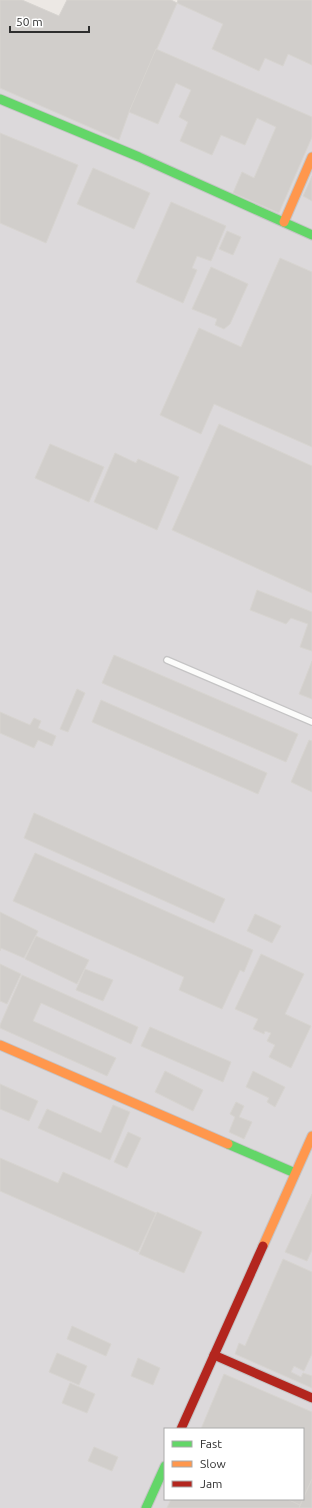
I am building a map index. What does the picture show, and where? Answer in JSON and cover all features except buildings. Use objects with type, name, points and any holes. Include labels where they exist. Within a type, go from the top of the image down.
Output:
[{"type":"street","points":[[0,99],[139,157],[312,235]]},
{"type":"street","points":[[284,222],[312,157]]},
{"type":"street","points":[[0,1045],[295,1173]]},
{"type":"street","points":[[181,1428],[312,1136]]},
{"type":"street","points":[[214,1355],[312,1398]]},
{"type":"street","points":[[146,1508],[164,1468]]},
{"type":"lane","points":[[167,660],[312,722]]},
{"type":"shaded area","points":[[0,0],[22,0],[59,16],[67,0],[171,0],[177,3],[178,0],[312,0],[312,1508],[0,1508]]},
{"type":"traffic: fast","points":[[0,99],[139,157],[312,235]]},
{"type":"traffic: fast","points":[[228,1144],[295,1173]]},
{"type":"traffic: fast","points":[[146,1508],[164,1468]]},
{"type":"traffic: slow","points":[[284,222],[312,157]]},
{"type":"traffic: slow","points":[[0,1045],[228,1144]]},
{"type":"traffic: slow","points":[[263,1246],[312,1136]]},
{"type":"traffic: jam","points":[[181,1428],[263,1246]]},
{"type":"traffic: jam","points":[[214,1355],[312,1398]]}]
